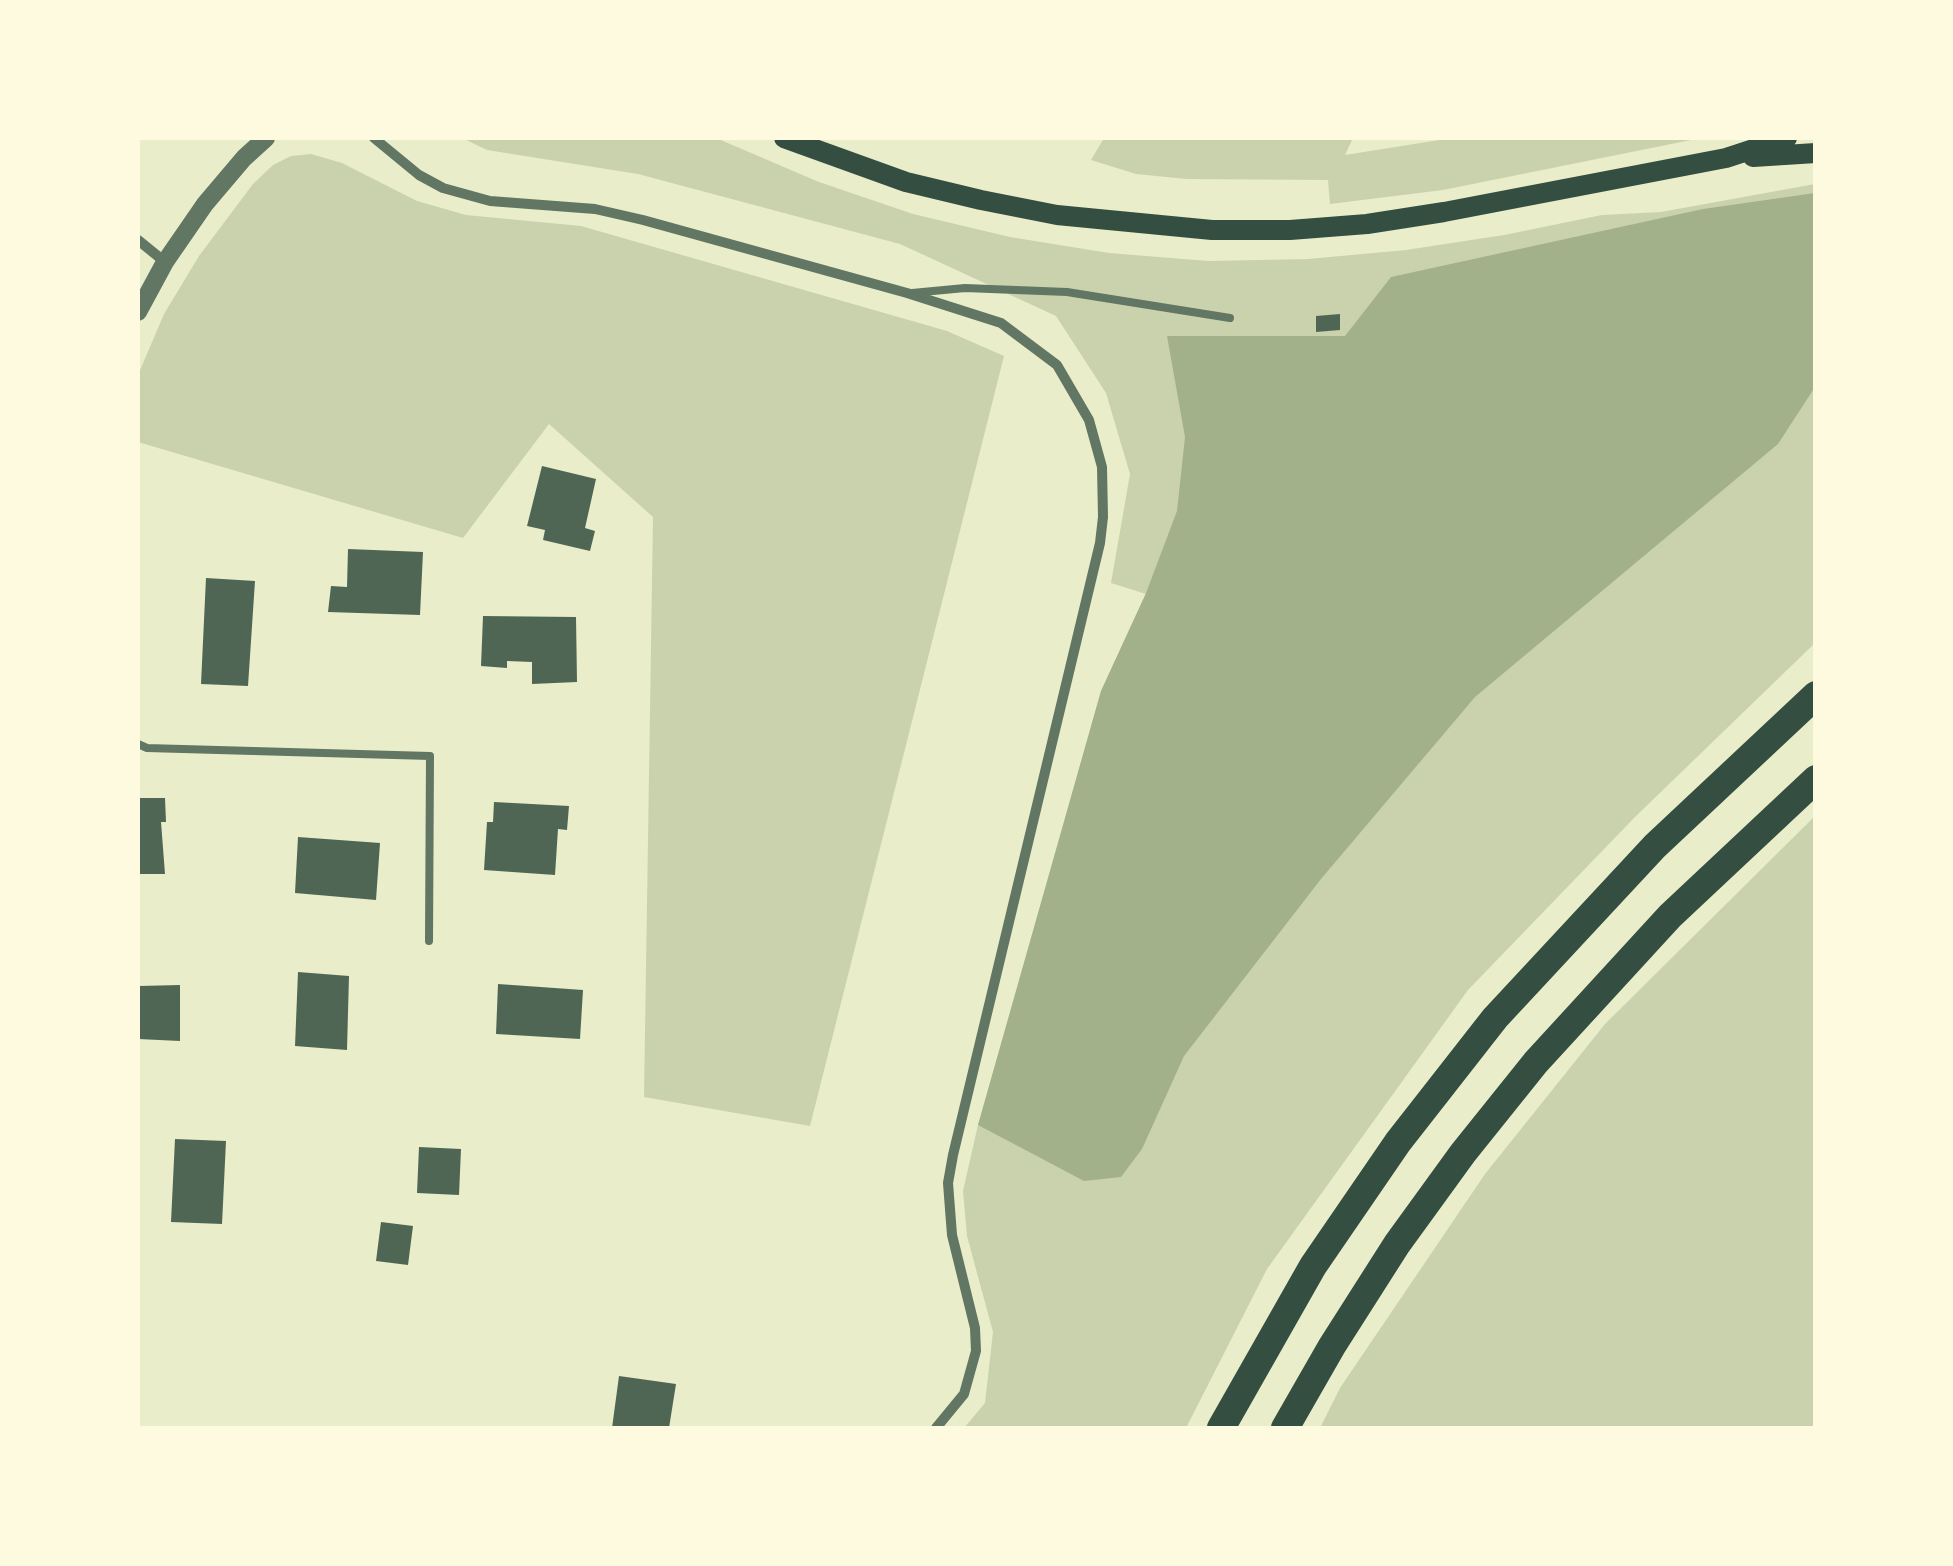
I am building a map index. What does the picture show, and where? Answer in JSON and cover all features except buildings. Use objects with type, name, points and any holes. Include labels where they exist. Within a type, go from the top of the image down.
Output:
[{"type":"highway","points":[[1221,1428],[1313,1266],[1398,1142],[1496,1018],[1654,846],[1816,695]]},
{"type":"highway","points":[[1285,1428],[1397,1244],[1463,1152],[1536,1062],[1670,916],[1816,779]]},
{"type":"main road","points":[[784,138],[906,182],[981,200],[1058,215],[1212,230],[1290,230],[1367,224],[1528,198],[1726,158],[1787,138]]},
{"type":"main road","points":[[1726,158],[1816,153]]},
{"type":"street","points":[[138,312],[165,262],[205,204],[266,138]]},
{"type":"street","points":[[374,138],[443,188],[511,204],[594,209],[642,220],[908,293],[1001,323],[1058,364],[1089,420],[1104,488],[1096,560],[948,1183],[952,1235],[976,1351],[964,1394],[936,1428]]},
{"type":"street","points":[[138,240],[165,262]]},
{"type":"lane","points":[[908,293],[966,288],[1068,292],[1230,318]]},
{"type":"lane","points":[[138,744],[146,748],[430,756],[428,941]]},
{"type":"shaded area","points":[[462,138],[716,138],[819,182],[913,214],[1010,237],[1109,253],[1208,261],[1308,259],[1406,250],[1602,215],[1661,212],[1815,184],[1815,643],[1635,817],[1468,990],[1267,1269],[1186,1428],[964,1428],[985,1403],[993,1332],[967,1236],[963,1191],[978,1125],[1101,691],[1146,594],[1111,583],[1130,474],[1106,393],[1056,316],[900,244],[638,174],[487,150]]},
{"type":"shaded area","points":[[1104,138],[1353,138],[1345,155],[1452,138],[1701,138],[1443,190],[1330,204],[1328,180],[1187,179],[1136,174],[1091,160]]},
{"type":"shaded area","points":[[311,154],[342,163],[417,201],[466,215],[581,226],[947,331],[1004,356],[810,1126],[644,1097],[653,517],[549,424],[463,538],[138,442],[138,375],[164,314],[199,256],[253,184],[273,165],[291,156]]},
{"type":"shaded area","points":[[1815,193],[1815,387],[1778,444],[1475,697],[1321,879],[1184,1056],[1142,1149],[1121,1177],[1084,1181],[978,1125],[1101,691],[1146,593],[1177,511],[1185,437],[1167,336],[1345,336],[1391,277],[1703,209]]},
{"type":"shaded area","points":[[1815,816],[1815,1428],[1320,1428],[1340,1388],[1485,1174],[1605,1024]]}]
